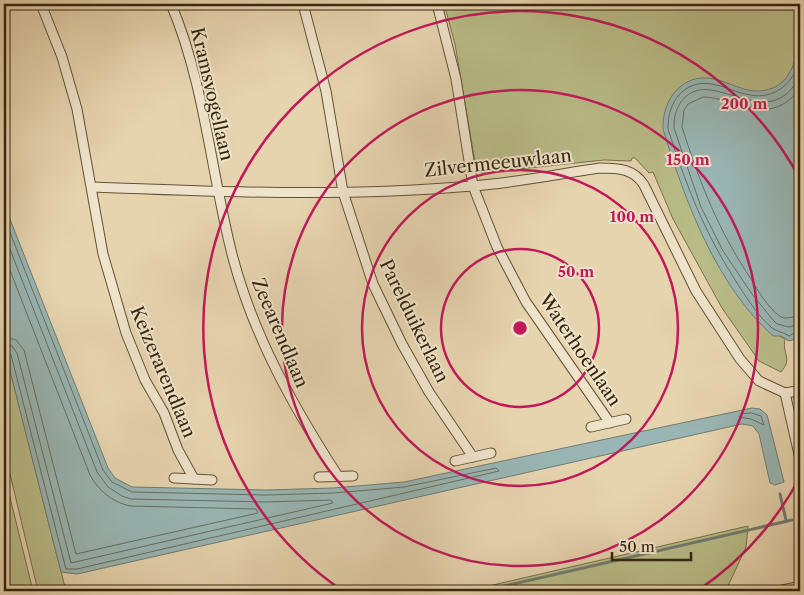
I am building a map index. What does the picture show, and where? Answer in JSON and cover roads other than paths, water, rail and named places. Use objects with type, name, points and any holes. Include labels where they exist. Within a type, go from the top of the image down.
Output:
[{"type":"street","name":"Keizerarendlaan","points":[[40,4],[62,57],[77,109],[103,254],[126,333],[145,380],[164,413],[178,450],[194,479]]},
{"type":"street","name":"Kramsvogellaan","points":[[172,4],[194,73],[218,192]]},
{"type":"street","name":"Parelduikerlaan","points":[[304,4],[326,91],[343,192],[372,284],[429,392],[473,457]]},
{"type":"street","name":"Waterhoenlaan","points":[[437,4],[456,79],[473,186],[497,247],[526,302],[610,423]]},
{"type":"street","name":"Zilvermeeuwlaan","points":[[92,187],[218,192],[343,192],[473,186],[600,168],[615,168],[633,172],[644,185],[696,291],[740,359],[759,380],[785,393]]},
{"type":"street","name":"Zeearendlaan","points":[[218,192],[233,259],[251,314],[271,362],[299,414],[338,476]]},
{"type":"street","points":[[800,401],[799,390],[785,393],[800,459]]},
{"type":"street","name":"Waterhoenlaan","points":[[591,427],[626,419]]},
{"type":"street","points":[[455,461],[491,453]]},
{"type":"street","points":[[319,477],[353,476]]},
{"type":"street","points":[[174,478],[212,480]]},
{"type":"street","points":[[780,591],[800,587]]},
{"type":"water","points":[[797,4],[800,4],[800,332],[793,340],[789,341],[781,336],[773,336],[753,315],[719,267],[692,213],[663,129],[666,108],[670,99],[676,90],[692,80],[703,78],[720,80],[753,91],[773,88],[784,81],[791,71],[798,45]]},
{"type":"water","points":[[4,204],[108,468],[115,478],[132,487],[266,490],[333,488],[404,482],[752,408],[760,409],[767,415],[784,482],[775,485],[770,483],[759,434],[753,426],[742,424],[77,574],[61,572],[4,347]]},
{"type":"waterway","points":[[780,494],[786,520]]},
{"type":"waterway","points":[[483,591],[792,520]]}]
